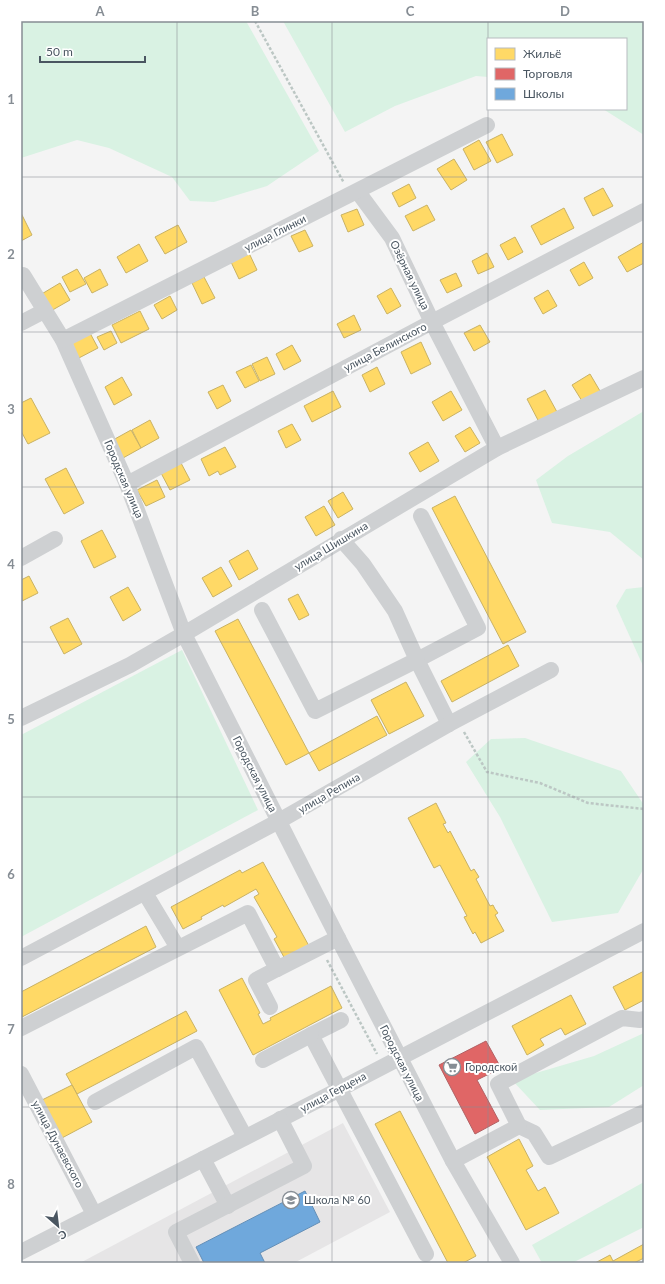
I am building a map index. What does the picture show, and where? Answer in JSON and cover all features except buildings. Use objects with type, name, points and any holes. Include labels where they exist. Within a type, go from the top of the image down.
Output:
[{"type":"street","name":"улица Глинки","points":[[63,340],[354,194],[487,125]]},
{"type":"street","name":"Озёрная улица","points":[[354,194],[392,238],[432,322],[497,448]]},
{"type":"street","name":"улица Белинского","points":[[127,484],[644,211]]},
{"type":"street","name":"Городская улица","points":[[23,275],[63,340],[127,484],[184,634],[399,1058],[453,1161],[512,1263]]},
{"type":"street","points":[[21,323],[44,311]]},
{"type":"street","name":"улица Шишкина","points":[[21,718],[130,665],[497,448],[644,378]]},
{"type":"street","points":[[262,610],[315,711],[478,628],[421,516]]},
{"type":"street","points":[[21,558],[55,539]]},
{"type":"street","points":[[342,539],[363,564],[395,612],[449,724]]},
{"type":"street","name":"улица Репина","points":[[21,958],[279,821],[449,724],[551,670]]},
{"type":"street","points":[[145,893],[178,948]]},
{"type":"street","points":[[21,1028],[248,913],[278,969]]},
{"type":"street","name":"улица Герцена","points":[[21,1252],[280,1120],[644,931]]},
{"type":"street","points":[[270,1007],[256,980],[338,938]]},
{"type":"street","points":[[644,1018],[640,1020],[622,1018],[498,1084],[519,1126],[534,1133],[549,1157],[644,1112]]},
{"type":"street","points":[[263,1060],[341,1020]]},
{"type":"street","points":[[311,1035],[426,1254]]},
{"type":"street","points":[[95,1102],[196,1047],[245,1137]]},
{"type":"street","name":"улица Дунаевского","points":[[21,1074],[94,1214]]},
{"type":"street","points":[[192,1263],[176,1232],[304,1166],[280,1120]]},
{"type":"street","points":[[453,1161],[519,1126]]},
{"type":"street","points":[[203,1159],[228,1206]]},
{"type":"path","points":[[255,21],[354,194]]},
{"type":"path","points":[[449,724],[463,732],[487,772],[540,783],[588,803],[644,809]]},
{"type":"path","points":[[320,947],[383,1066]]},
{"type":"shaded area","name":"Школа № 60","points":[[343,1123],[390,1212],[294,1263],[80,1263]]},
{"type":"green space","points":[[21,21],[246,21],[319,151],[267,186],[214,202],[190,201],[172,177],[109,148],[77,140],[21,158]]},
{"type":"green space","points":[[283,21],[644,21],[644,135],[605,110],[627,110],[627,38],[487,38],[487,77],[476,76],[395,106],[345,132]]},
{"type":"green space","points":[[644,411],[644,560],[610,532],[552,523],[536,480],[568,456]]},
{"type":"green space","points":[[644,587],[644,668],[616,606],[626,589]]},
{"type":"green space","points":[[182,650],[258,810],[21,937],[21,735]]},
{"type":"green space","points":[[525,738],[621,771],[644,805],[644,868],[618,913],[552,922],[500,817],[466,762],[491,739]]},
{"type":"green space","points":[[644,1033],[644,1085],[609,1107],[540,1110],[512,1080],[594,1056]]},
{"type":"green space","points":[[644,1182],[644,1227],[572,1263],[542,1263],[532,1245]]},
{"type":"place","name":"Городской","points":[[452,1067]]},
{"type":"place","name":"Школа № 60","points":[[291,1200]]}]
